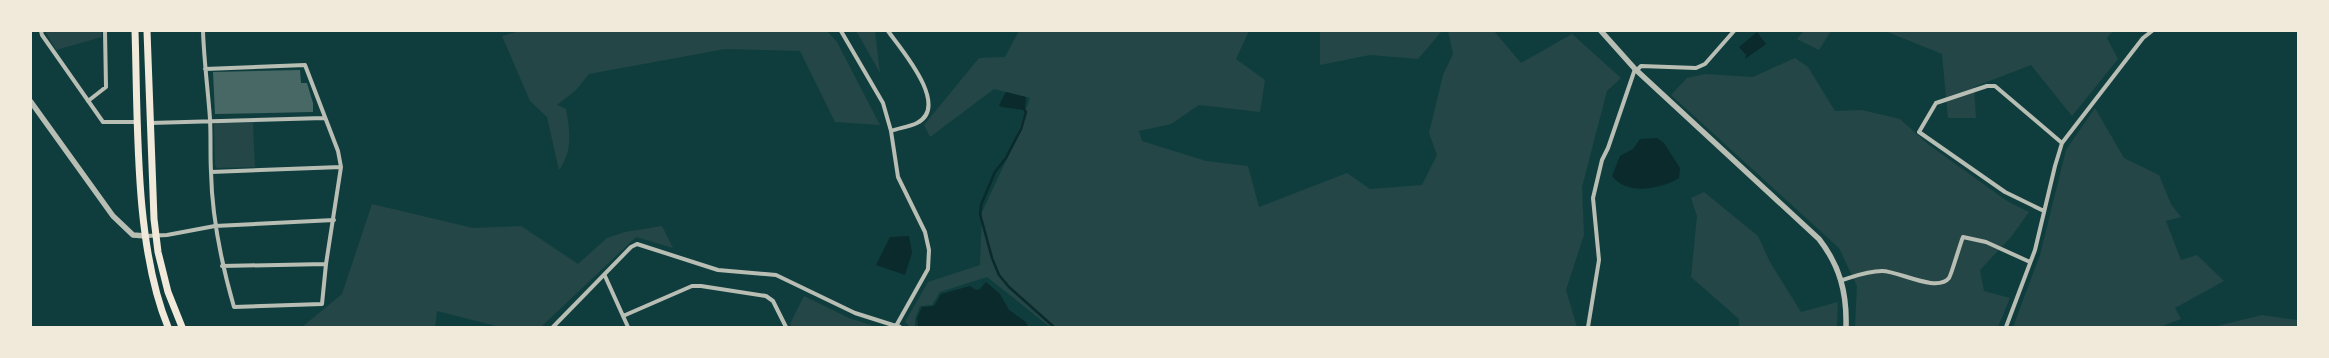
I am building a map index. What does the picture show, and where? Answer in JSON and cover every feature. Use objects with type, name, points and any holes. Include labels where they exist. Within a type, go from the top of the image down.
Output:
[{"type":"main road","points":[[135,31],[138,122],[146,236],[153,275],[168,327]]},
{"type":"main road","points":[[147,31],[150,123],[158,252],[168,292],[182,327]]},
{"type":"street","points":[[41,31],[42,35],[103,122],[138,122]]},
{"type":"street","points":[[88,101],[106,87],[105,31]]},
{"type":"street","points":[[203,31],[205,69],[210,120],[211,172],[215,226],[222,266],[234,307],[322,304],[326,264],[341,167],[338,151],[324,118],[305,65],[205,69]]},
{"type":"street","points":[[553,327],[605,276],[631,247],[637,244],[718,270],[776,274],[855,313],[898,326],[902,312],[928,269],[929,250],[924,232],[898,177],[890,131],[883,103],[841,31]]},
{"type":"street","points":[[888,31],[916,71],[927,90],[929,98],[926,111],[918,123],[890,131]]},
{"type":"street","points":[[1601,31],[1636,70],[1819,239],[1834,259],[1842,280],[1846,305],[1846,327]]},
{"type":"street","points":[[1588,327],[1599,260],[1593,198],[1594,186],[1602,160],[1608,148],[1636,70],[1641,66],[1696,68],[1705,64],[1734,31]]},
{"type":"street","points":[[2006,327],[2030,262],[2062,143],[2143,38],[2152,31]]},
{"type":"street","points":[[2044,211],[2005,192],[1919,132],[1936,103],[1987,86],[1995,86],[2062,143]]},
{"type":"street","points":[[31,102],[113,216],[133,235],[156,235],[215,226],[334,220]]},
{"type":"street","points":[[150,123],[210,120],[324,118]]},
{"type":"street","points":[[211,172],[341,167]]},
{"type":"street","points":[[1842,280],[1884,271],[1927,283],[1946,281],[1951,276],[1953,263],[1963,237],[1986,242],[2030,262]]},
{"type":"street","points":[[222,266],[326,264]]},
{"type":"street","points":[[605,276],[628,327]]},
{"type":"street","points":[[623,316],[692,286],[701,286],[766,296],[773,301],[786,327]]},
{"type":"shaded area","points":[[45,31],[101,31],[102,37],[56,50]]},
{"type":"shaded area","points":[[520,31],[827,31],[837,42],[880,125],[835,122],[800,51],[725,49],[589,74],[576,90],[557,105],[566,109],[569,125],[567,156],[559,170],[547,117],[530,101],[502,36]]},
{"type":"shaded area","points":[[855,31],[875,31],[880,73],[858,34]]},
{"type":"shaded area","points":[[1019,31],[1249,31],[1236,59],[1265,80],[1260,112],[1199,105],[1171,124],[1139,131],[1142,141],[1206,161],[1248,166],[1259,207],[1347,173],[1370,189],[1422,185],[1437,155],[1429,133],[1443,75],[1453,54],[1448,31],[1494,31],[1521,63],[1572,34],[1621,78],[1607,91],[1582,187],[1584,235],[1566,290],[1577,327],[1050,327],[987,277],[940,292],[932,305],[920,306],[915,319],[915,327],[910,327],[905,322],[928,282],[980,265],[982,212],[1012,148],[1030,98],[994,89],[930,137],[924,125],[979,58],[1005,57]]},
{"type":"shaded area","points":[[1320,31],[1442,31],[1418,59],[1370,55],[1320,65]]},
{"type":"shaded area","points":[[1804,31],[1831,31],[1819,50],[1797,39]]},
{"type":"shaded area","points":[[1885,31],[2113,31],[2107,38],[2118,59],[2072,116],[2031,65],[1974,87],[1976,118],[1948,118],[1942,54]]},
{"type":"shaded area","points":[[1757,32],[1766,44],[1745,59],[1746,55],[1739,47]]},
{"type":"shaded area","points":[[1795,58],[1808,67],[1835,111],[1862,110],[1900,119],[1929,145],[2007,201],[2029,212],[2011,237],[1980,270],[1984,291],[2010,298],[1998,327],[1855,327],[1857,286],[1839,248],[1671,95],[1687,78],[1705,74],[1753,77]]},
{"type":"shaded area","points":[[1006,92],[1026,97],[1025,110],[1001,107],[999,105]]},
{"type":"shaded area","points":[[2095,108],[2124,158],[2159,175],[2171,204],[2181,217],[2166,221],[2181,260],[2197,255],[2224,281],[2175,308],[2181,319],[2160,327],[2013,327],[2040,255],[2066,150]]},
{"type":"shaded area","points":[[217,123],[253,123],[255,167],[217,168],[215,165],[214,125]]},
{"type":"shaded area","points":[[1657,138],[1664,143],[1680,168],[1679,178],[1663,185],[1644,189],[1626,186],[1618,182],[1612,176],[1620,156],[1633,149],[1640,139]]},
{"type":"shaded area","points":[[1704,192],[1758,236],[1770,262],[1801,312],[1838,302],[1837,327],[1739,327],[1739,319],[1691,277],[1697,216],[1691,198]]},
{"type":"shaded area","points":[[372,204],[473,228],[521,226],[578,264],[607,238],[625,232],[662,226],[673,248],[636,237],[541,327],[500,327],[437,311],[435,327],[302,327],[342,294]]},
{"type":"shaded area","points":[[909,236],[912,253],[905,275],[876,265],[890,237]]},
{"type":"shaded area","points":[[986,282],[1000,294],[1009,310],[1026,322],[1028,327],[918,326],[917,318],[922,307],[934,306],[941,294],[970,286],[976,290],[980,289]]},
{"type":"shaded area","points":[[804,296],[849,318],[877,327],[792,327],[790,324]]},
{"type":"shaded area","points":[[2262,315],[2297,320],[2298,327],[2213,327]]},
{"type":"building","points":[[300,70],[301,83],[307,83],[313,103],[313,112],[215,114],[213,72]]},
{"type":"waterway","points":[[1023,108],[1026,112],[1021,129],[1006,158],[995,172],[981,205],[980,214],[992,258],[999,275],[1009,287],[1054,327]]}]
